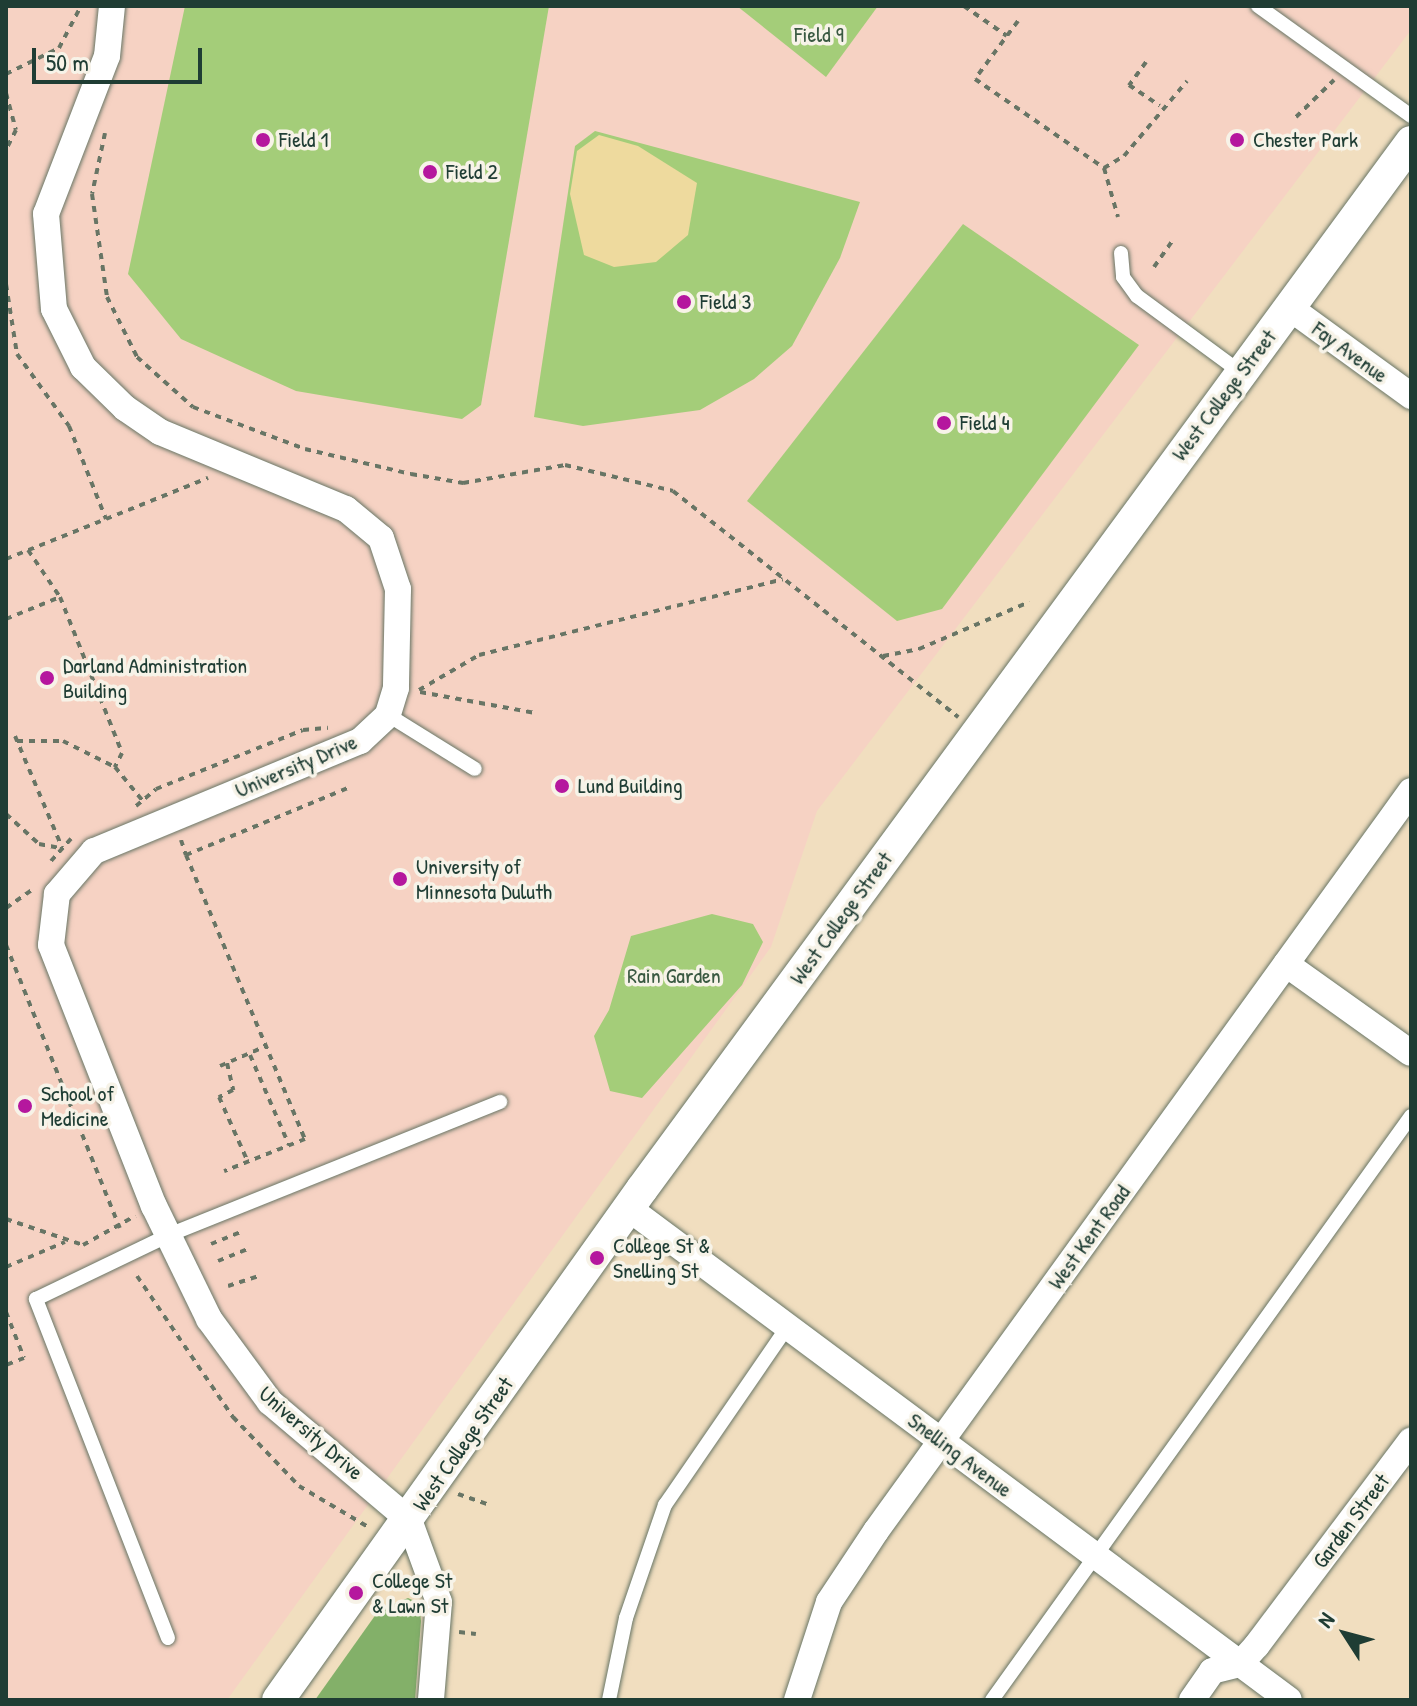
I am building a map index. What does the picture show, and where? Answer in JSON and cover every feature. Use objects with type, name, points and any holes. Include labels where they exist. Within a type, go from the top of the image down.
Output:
[{"type":"street","points":[[112,6],[107,56],[46,214],[54,309],[83,367],[125,408],[160,432],[346,509],[381,538],[398,589],[396,688],[388,715]]},
{"type":"street","name":"West College Street","points":[[278,1700],[977,732],[1411,142]]},
{"type":"street","name":"Fay Avenue","points":[[1290,308],[1411,396]]},
{"type":"street","name":"University Drive","points":[[388,715],[360,741],[94,851],[57,894],[51,945],[169,1235],[209,1319],[254,1384],[409,1520]]},
{"type":"street","name":"West Kent Road","points":[[797,1700],[829,1602],[942,1440],[1411,791]]},
{"type":"street","points":[[1286,964],[1411,1053]]},
{"type":"street","name":"Snelling Avenue","points":[[631,1210],[1289,1700]]},
{"type":"street","name":"Garden Street","points":[[1192,1700],[1212,1671],[1240,1664],[1411,1441]]},
{"type":"street","points":[[409,1520],[439,1602],[431,1700]]},
{"type":"lane","points":[[1258,6],[1411,116]]},
{"type":"lane","points":[[1121,253],[1123,277],[1137,296],[1240,372]]},
{"type":"lane","points":[[388,715],[475,769]]},
{"type":"lane","points":[[168,1638],[35,1305],[39,1296],[169,1235],[500,1102]]},
{"type":"lane","points":[[992,1700],[1090,1554],[1411,1116]]},
{"type":"lane","points":[[609,1700],[626,1618],[665,1505],[788,1326]]},
{"type":"path","points":[[6,74],[59,48],[81,6]]},
{"type":"path","points":[[964,6],[1007,36]]},
{"type":"path","points":[[1018,21],[975,79],[1104,168],[1118,217]]},
{"type":"path","points":[[1146,62],[1129,85],[1160,106]]},
{"type":"path","points":[[1296,117],[1335,78]]},
{"type":"path","points":[[1104,168],[1124,156],[1160,106],[1187,81]]},
{"type":"path","points":[[6,93],[16,130],[6,150]]},
{"type":"path","points":[[109,116],[92,194],[107,297],[122,334],[159,380],[193,407],[305,449],[463,483],[565,465],[643,479],[696,505],[977,732]]},
{"type":"path","points":[[1154,267],[1174,238]]},
{"type":"path","points":[[6,284],[15,342],[69,426],[106,519]]},
{"type":"path","points":[[6,349],[15,342]]},
{"type":"path","points":[[242,436],[246,427]]},
{"type":"path","points":[[6,559],[213,476]]},
{"type":"path","points":[[28,550],[60,597],[122,753],[115,767]]},
{"type":"path","points":[[535,713],[418,692],[479,655],[784,578]]},
{"type":"path","points":[[6,619],[60,597]]},
{"type":"path","points":[[883,656],[919,649],[1029,602]]},
{"type":"path","points":[[6,814],[39,844],[60,847],[16,738],[63,741],[115,767],[142,800]]},
{"type":"path","points":[[186,855],[350,787]]},
{"type":"path","points":[[168,841],[180,836],[305,1139],[224,1171]]},
{"type":"path","points":[[6,945],[120,1228]]},
{"type":"path","points":[[220,1066],[266,1046]]},
{"type":"path","points":[[250,1055],[289,1145]]},
{"type":"path","points":[[227,1063],[233,1090],[219,1097],[248,1162]]},
{"type":"path","points":[[6,1219],[83,1245],[120,1228],[137,1214]]},
{"type":"path","points":[[211,1244],[244,1231]]},
{"type":"path","points":[[6,1267],[67,1241]]},
{"type":"path","points":[[218,1261],[250,1248]]},
{"type":"path","points":[[228,1286],[261,1275]]},
{"type":"path","points":[[137,1276],[233,1417],[299,1486],[368,1527]]},
{"type":"path","points":[[6,1312],[24,1358],[6,1365]]},
{"type":"shaded area","name":"University of Minnesota Duluth","points":[[6,6],[1411,6],[1411,30],[817,811],[771,947],[227,1700],[6,1700]]},
{"type":"green space","points":[[185,6],[549,6],[481,405],[462,419],[296,391],[181,339],[128,274]]},
{"type":"green space","name":"Field 9","points":[[737,6],[878,6],[826,77]]},
{"type":"green space","name":"Field 3","points":[[595,131],[860,202],[840,258],[792,346],[754,379],[700,410],[583,426],[534,417],[575,146]]},
{"type":"green space","name":"Field 4","points":[[963,224],[1139,345],[942,609],[897,621],[747,501]]},
{"type":"green space","name":"Rain Garden","points":[[712,914],[753,924],[763,942],[742,985],[642,1098],[610,1091],[594,1036],[609,1010],[631,936]]},
{"type":"green space","points":[[408,1598],[419,1603],[421,1621],[415,1700],[315,1700],[379,1610]]},
{"type":"sand","points":[[599,135],[638,146],[697,183],[688,235],[656,262],[614,267],[584,255],[570,194],[577,151]]},
{"type":"place","name":"Field 1","points":[[263,140]]},
{"type":"place","name":"Chester Park","points":[[1237,140]]},
{"type":"place","name":"Field 2","points":[[430,172]]},
{"type":"place","name":"Field 3","points":[[684,302]]},
{"type":"place","name":"Field 4","points":[[944,423]]},
{"type":"place","name":"Darland Administration Building","points":[[47,678]]},
{"type":"place","name":"Lund Building","points":[[562,786]]},
{"type":"place","name":"University of Minnesota Duluth","points":[[400,879]]},
{"type":"place","name":"School of Medicine","points":[[25,1106]]},
{"type":"place","name":"College St & Snelling St","points":[[597,1258]]},
{"type":"place","name":"College St & Lawn St","points":[[356,1593]]}]
